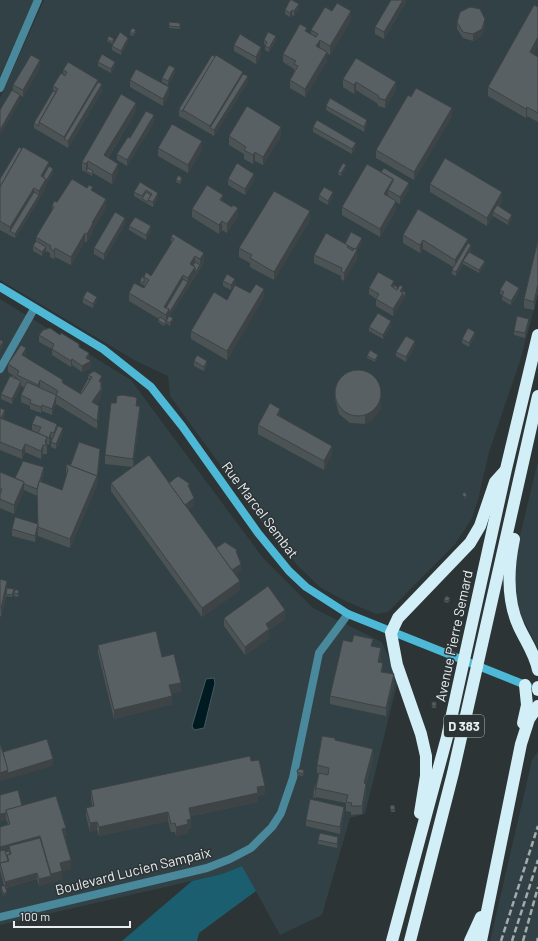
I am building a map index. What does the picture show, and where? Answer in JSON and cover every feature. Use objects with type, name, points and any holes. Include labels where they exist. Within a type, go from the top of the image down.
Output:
[{"type":"highway","name":"Avenue Pierre Semard","points":[[392,941],[447,738],[506,469],[538,335]]},
{"type":"highway","name":"Avenue Pierre Semard","points":[[410,941],[453,773],[538,396]]},
{"type":"highway","points":[[422,828],[419,815],[426,776],[426,756],[421,734],[397,665],[392,633],[398,618],[470,543],[480,526],[494,482],[506,469]]},
{"type":"highway","points":[[512,509],[517,522],[511,552],[509,588],[515,616],[536,658],[538,670]]},
{"type":"highway","points":[[521,744],[521,732],[527,705],[525,685]]},
{"type":"highway","points":[[481,941],[521,744],[529,719],[538,706]]},
{"type":"highway","points":[[470,941],[492,884]]},
{"type":"main road","name":"Rue Marcel Sembat","points":[[0,287],[103,349],[151,387],[167,405],[258,533],[289,571],[306,587],[348,614],[392,633],[538,690]]},
{"type":"street","points":[[0,88],[38,0]]},
{"type":"street","points":[[0,368],[34,308]]},
{"type":"street","name":"Boulevard Lucien Sampaix","points":[[0,916],[207,868],[230,859],[251,848],[272,827],[281,813],[288,797],[299,755],[320,653],[348,614]]},
{"type":"shaded area","points":[[0,0],[34,0],[0,76]]},
{"type":"shaded area","points":[[44,0],[538,0],[538,292],[534,310],[520,361],[489,452],[478,500],[471,520],[455,544],[388,612],[376,614],[343,600],[320,587],[298,566],[272,536],[170,396],[168,376],[136,361],[0,280],[0,98]]},
{"type":"shaded area","points":[[0,299],[131,380],[263,558],[313,608],[382,642],[398,680],[365,814],[350,818],[322,915],[280,935],[242,866],[222,874],[0,925]]},
{"type":"shaded area","points":[[538,461],[538,648],[519,611],[514,586],[516,552]]},
{"type":"shaded area","points":[[214,678],[215,683],[204,728],[194,730],[192,726],[206,679]]},
{"type":"shaded area","points":[[538,751],[538,941],[490,941],[532,760]]},
{"type":"shaded area","points":[[242,866],[256,891],[199,933],[197,941],[122,941],[192,881],[222,874]]},
{"type":"building","points":[[290,0],[299,4],[294,11],[292,10],[290,13],[285,10]]},
{"type":"building","points":[[391,0],[403,0],[384,32],[375,27]]},
{"type":"building","points":[[337,3],[351,11],[330,46],[320,40],[316,46],[327,52],[305,89],[290,80],[298,66],[294,64],[296,61],[283,54],[300,24],[307,28],[305,31],[316,37],[318,34],[311,30],[325,7],[332,11]]},
{"type":"building","points":[[534,5],[538,7],[538,37],[530,52],[538,57],[538,113],[527,107],[526,109],[488,87]]},
{"type":"building","points":[[470,7],[480,9],[485,19],[482,29],[473,34],[463,32],[457,22],[460,12]]},
{"type":"building","points":[[169,22],[180,23],[180,27],[169,26]]},
{"type":"building","points":[[132,28],[136,30],[133,34],[130,32]]},
{"type":"building","points":[[120,32],[128,38],[121,51],[112,46]]},
{"type":"building","points":[[268,32],[276,36],[269,48],[265,46],[267,42],[264,40]]},
{"type":"building","points":[[240,34],[261,47],[256,57],[234,45]]},
{"type":"building","points":[[109,36],[114,39],[112,42],[107,39]]},
{"type":"building","points":[[102,54],[115,62],[111,69],[98,62]]},
{"type":"building","points":[[31,55],[40,60],[23,90],[13,85]]},
{"type":"building","points":[[212,55],[216,57],[183,112],[179,109]]},
{"type":"building","points":[[216,55],[243,72],[210,126],[183,110]]},
{"type":"building","points":[[356,58],[396,82],[385,100],[378,98],[379,96],[356,82],[354,85],[343,79]]},
{"type":"building","points":[[68,62],[98,80],[64,137],[39,122],[58,89],[53,86],[61,73],[65,76],[67,72],[63,70]]},
{"type":"building","points":[[169,65],[175,68],[168,81],[162,78]]},
{"type":"building","points":[[136,69],[169,87],[163,99],[130,80]]},
{"type":"building","points":[[243,74],[248,76],[214,130],[210,128]]},
{"type":"building","points":[[98,82],[102,84],[68,141],[64,139]]},
{"type":"building","points":[[416,88],[452,108],[414,172],[376,150],[408,95],[411,97]]},
{"type":"building","points":[[12,90],[20,95],[0,130],[0,110]]},
{"type":"building","points":[[53,91],[56,92],[39,122],[39,126],[34,123]]},
{"type":"building","points":[[121,94],[136,103],[104,155],[118,164],[112,175],[88,161],[86,164],[82,162]]},
{"type":"building","points":[[330,98],[367,120],[364,127],[326,106]]},
{"type":"building","points":[[247,106],[281,127],[263,157],[255,152],[253,155],[244,150],[246,147],[229,136]]},
{"type":"building","points":[[146,111],[154,115],[127,160],[117,154],[128,137],[130,138]]},
{"type":"building","points":[[317,120],[356,143],[352,149],[313,127]]},
{"type":"building","points":[[172,124],[202,141],[188,165],[158,148]]},
{"type":"building","points":[[19,147],[22,149],[0,187],[0,179]]},
{"type":"building","points":[[23,147],[49,162],[41,176],[46,179],[39,191],[34,188],[10,227],[0,221],[0,187]]},
{"type":"building","points":[[445,158],[502,192],[487,218],[430,184]]},
{"type":"building","points":[[237,163],[254,174],[245,189],[228,179]]},
{"type":"building","points":[[343,163],[346,165],[341,173],[338,172]]},
{"type":"building","points":[[367,164],[393,179],[384,194],[396,201],[380,229],[342,207]]},
{"type":"building","points":[[49,166],[53,169],[46,181],[43,177]]},
{"type":"building","points":[[88,168],[93,171],[92,174],[86,171]]},
{"type":"building","points":[[384,168],[409,183],[400,197],[388,190],[393,179],[381,172]]},
{"type":"building","points":[[178,175],[182,178],[180,182],[176,180]]},
{"type":"building","points":[[72,179],[87,188],[89,185],[93,187],[91,190],[106,199],[87,234],[85,233],[71,257],[55,248],[54,251],[50,248],[51,246],[36,237],[54,207],[52,206],[54,201],[57,202]]},
{"type":"building","points":[[140,182],[158,193],[153,202],[148,200],[152,194],[146,190],[142,196],[134,192]]},
{"type":"building","points":[[207,185],[223,195],[220,200],[232,207],[233,205],[238,208],[227,224],[222,221],[219,225],[192,209]]},
{"type":"building","points":[[324,187],[333,192],[328,201],[319,195]]},
{"type":"building","points":[[274,191],[310,211],[274,272],[250,258],[252,255],[239,248]]},
{"type":"building","points":[[34,192],[39,195],[15,234],[10,231]]},
{"type":"building","points":[[146,192],[151,195],[148,202],[142,199]]},
{"type":"building","points":[[497,205],[512,215],[508,221],[493,212]]},
{"type":"building","points":[[418,209],[468,239],[455,260],[423,240],[420,245],[403,235]]},
{"type":"building","points":[[115,212],[125,218],[104,254],[94,248]]},
{"type":"building","points":[[135,217],[151,226],[146,235],[129,226]]},
{"type":"building","points":[[351,232],[362,238],[356,249],[345,244]]},
{"type":"building","points":[[326,233],[349,246],[347,247],[353,251],[354,248],[357,250],[344,273],[341,271],[342,268],[314,255]]},
{"type":"building","points":[[173,234],[204,253],[200,259],[195,256],[190,264],[195,267],[188,278],[183,275],[164,307],[169,309],[166,315],[129,293],[134,283],[144,288],[149,280],[144,277],[146,272],[151,276],[174,239],[171,237]]},
{"type":"building","points":[[538,240],[538,284],[534,302],[524,299]]},
{"type":"building","points":[[36,241],[46,247],[42,252],[33,246]]},
{"type":"building","points":[[468,243],[471,245],[456,272],[452,270]]},
{"type":"building","points":[[469,252],[485,261],[479,270],[463,261]]},
{"type":"building","points":[[195,262],[200,265],[195,273],[195,267],[193,265]]},
{"type":"building","points":[[378,272],[394,281],[391,286],[397,290],[400,285],[403,287],[400,291],[403,293],[393,309],[376,299],[379,294],[369,288]]},
{"type":"building","points":[[227,274],[235,279],[231,285],[223,281]]},
{"type":"building","points":[[142,277],[144,277],[144,283],[140,281]]},
{"type":"building","points":[[183,279],[188,282],[169,313],[169,309],[166,308]]},
{"type":"building","points":[[506,280],[519,288],[511,301],[502,296],[504,292],[500,290]]},
{"type":"building","points":[[256,284],[264,289],[227,351],[191,331],[214,292],[227,300],[235,285],[250,293]]},
{"type":"building","points":[[394,285],[398,288],[397,290],[393,287]]},
{"type":"building","points":[[87,291],[97,297],[93,304],[83,298]]},
{"type":"building","points":[[378,313],[391,321],[383,335],[369,327]]},
{"type":"building","points":[[169,316],[173,318],[170,323],[166,321]]},
{"type":"building","points":[[517,316],[529,319],[525,333],[514,331]]},
{"type":"building","points":[[160,317],[166,321],[164,324],[158,320]]},
{"type":"building","points":[[50,328],[60,335],[61,333],[79,344],[79,347],[89,353],[86,358],[91,361],[82,366],[52,349],[54,344],[39,335],[43,330]]},
{"type":"building","points":[[468,328],[475,332],[469,343],[462,339]]},
{"type":"building","points":[[406,336],[415,341],[406,357],[396,352]]},
{"type":"building","points":[[0,339],[3,342],[0,347]]},
{"type":"building","points":[[21,345],[26,348],[22,355],[63,380],[62,382],[81,394],[92,377],[88,375],[94,371],[102,376],[99,381],[101,383],[101,389],[92,402],[99,406],[97,421],[56,395],[58,391],[40,380],[38,385],[17,375],[19,371],[8,364]]},
{"type":"building","points":[[370,350],[378,355],[375,360],[367,356]]},
{"type":"building","points":[[197,355],[207,361],[204,367],[194,361]]},
{"type":"building","points":[[358,370],[371,374],[377,380],[381,393],[377,406],[371,412],[358,416],[345,412],[339,406],[335,393],[339,380],[345,374]]},
{"type":"building","points":[[12,375],[17,378],[17,380],[11,377]]},
{"type":"building","points":[[10,376],[21,381],[12,399],[1,394]]},
{"type":"building","points":[[88,379],[90,380],[81,394],[63,383],[80,393]]},
{"type":"building","points":[[27,382],[56,395],[52,409],[42,405],[41,407],[30,403],[31,400],[21,395]]},
{"type":"building","points":[[122,395],[135,397],[137,399],[136,406],[140,406],[133,459],[105,455],[111,403],[116,403],[117,396]]},
{"type":"building","points":[[270,403],[280,409],[277,415],[332,446],[324,461],[258,425]]},
{"type":"building","points":[[0,408],[5,410],[1,418],[0,418]]},
{"type":"building","points":[[36,415],[57,424],[54,433],[51,432],[49,438],[38,433],[41,427],[32,424]]},
{"type":"building","points":[[0,418],[47,437],[45,442],[47,445],[43,445],[41,451],[25,444],[22,451],[0,442]]},
{"type":"building","points":[[58,426],[63,428],[56,444],[51,442]]},
{"type":"building","points":[[79,442],[100,449],[97,478],[97,476],[69,465],[71,464]]},
{"type":"building","points":[[149,455],[240,581],[202,608],[111,483]]},
{"type":"building","points":[[23,461],[44,467],[37,489],[24,484],[24,482],[15,478]]},
{"type":"building","points":[[66,464],[97,476],[70,539],[38,527],[37,491],[39,481],[62,490],[68,470]]},
{"type":"building","points":[[0,472],[24,482],[14,505],[0,499],[2,489],[0,489]]},
{"type":"building","points":[[178,476],[190,484],[188,485],[194,498],[185,505],[169,483]]},
{"type":"building","points":[[465,492],[467,496],[464,497],[462,494]]},
{"type":"building","points":[[15,517],[38,524],[35,536],[12,529]]},
{"type":"building","points":[[225,542],[237,550],[236,551],[241,564],[232,570],[216,548]]},
{"type":"building","points":[[0,579],[7,581],[1,608],[0,608]]},
{"type":"building","points":[[268,586],[285,610],[266,624],[269,629],[245,647],[224,618]]},
{"type":"building","points":[[7,588],[14,589],[12,595],[6,594]]},
{"type":"building","points":[[15,590],[19,590],[18,594],[14,593]]},
{"type":"building","points":[[446,596],[450,598],[448,601],[444,600]]},
{"type":"building","points":[[156,631],[162,657],[174,654],[181,683],[169,685],[172,696],[114,710],[98,645]]},
{"type":"building","points":[[354,635],[373,639],[371,646],[381,648],[378,662],[383,663],[381,672],[394,674],[386,708],[330,696],[343,640],[352,642]]},
{"type":"building","points":[[432,702],[436,702],[436,706],[432,706]]},
{"type":"building","points":[[322,736],[335,738],[335,740],[373,749],[364,783],[366,784],[362,806],[351,806],[352,803],[346,802],[348,795],[316,788],[319,773],[328,775],[329,768],[317,765]]},
{"type":"building","points":[[47,739],[53,759],[8,773],[3,752]]},
{"type":"building","points":[[0,743],[8,770],[0,773]]},
{"type":"building","points":[[250,756],[251,761],[259,760],[265,786],[257,787],[258,793],[189,808],[191,819],[187,820],[188,824],[176,827],[175,823],[171,824],[168,812],[99,827],[97,822],[90,823],[86,808],[94,806],[91,790]]},
{"type":"building","points":[[298,769],[304,770],[303,774],[297,772]]},
{"type":"building","points":[[316,785],[315,796],[313,795]]},
{"type":"building","points":[[18,790],[22,806],[6,810],[6,813],[0,814],[0,795]]},
{"type":"building","points":[[56,796],[66,828],[62,829],[71,860],[60,863],[62,871],[51,874],[40,836],[0,847],[0,827],[10,824],[6,810]]},
{"type":"building","points":[[310,799],[344,807],[340,827],[306,820]]},
{"type":"building","points":[[394,805],[395,809],[391,810],[390,806]]},
{"type":"building","points":[[320,833],[338,837],[337,844],[318,840]]},
{"type":"building","points":[[40,838],[51,876],[39,879],[37,873],[5,882],[0,863],[9,861],[7,855],[11,854],[9,846]]},
{"type":"building","points":[[5,850],[8,861],[0,863],[0,851]]},
{"type":"building","points":[[9,851],[10,854],[7,855],[7,857],[5,852]]},
{"type":"building","points":[[1,886],[5,886],[7,893],[3,893]]},
{"type":"railway","points":[[501,941],[538,826]]},
{"type":"railway","points":[[512,941],[538,860]]},
{"type":"railway","points":[[523,941],[538,887]]}]
